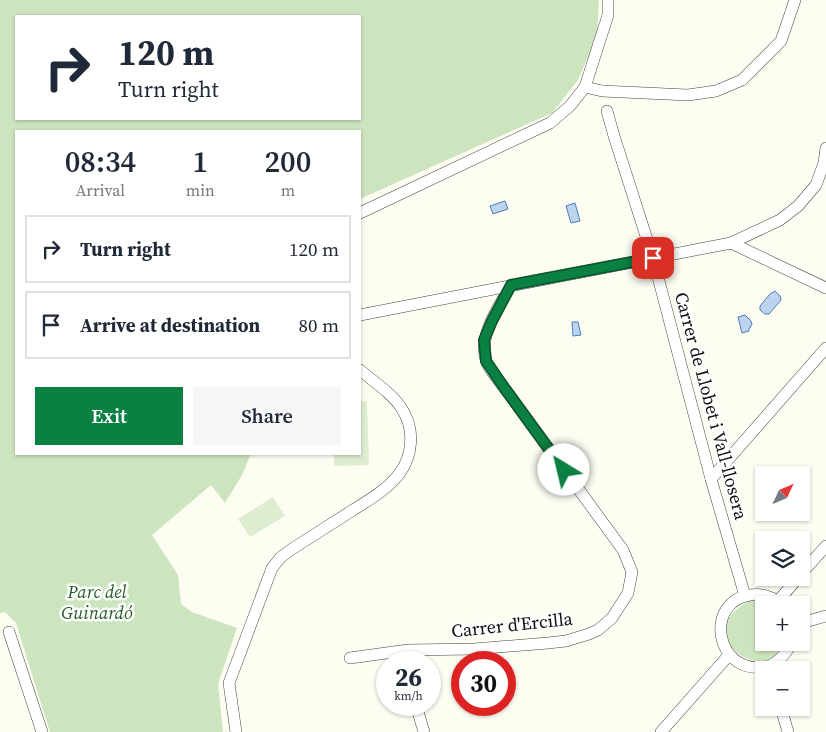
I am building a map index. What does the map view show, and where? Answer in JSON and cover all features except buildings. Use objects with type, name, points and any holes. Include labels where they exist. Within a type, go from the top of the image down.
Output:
[{"type":"street","points":[[361,213],[550,123],[570,106],[586,87],[608,15],[608,0]]},
{"type":"street","points":[[586,87],[602,91],[688,95],[716,91],[742,80],[781,41],[795,0]]},
{"type":"street","name":"Carrer de Llobet i Vall-llosera","points":[[607,111],[653,258],[711,479],[745,596]]},
{"type":"street","points":[[361,315],[731,243],[780,220],[798,206],[816,185],[824,162],[826,148]]},
{"type":"street","points":[[731,243],[826,288]]},
{"type":"street","name":"Carrer d'Ercilla","points":[[350,658],[408,650],[474,649],[566,641],[590,634],[604,626],[612,618],[628,593],[632,572],[623,550],[508,394],[486,361],[484,340],[511,285]]},
{"type":"street","points":[[711,479],[826,348]]},
{"type":"street","points":[[236,732],[229,683],[272,568],[281,557],[292,549],[362,504],[390,483],[398,475],[408,457],[411,436],[406,416],[401,407],[361,371]]},
{"type":"street","points":[[810,564],[826,546]]},
{"type":"street","points":[[755,667],[737,662],[729,655],[723,646],[720,626],[728,607],[736,600],[756,594],[768,596]]},
{"type":"street","points":[[810,620],[826,616]]},
{"type":"street","points":[[9,632],[42,732]]},
{"type":"street","points":[[778,661],[786,651]]},
{"type":"street","points":[[661,732],[729,655]]},
{"type":"street","points":[[419,716],[424,732]]},
{"type":"street","points":[[783,716],[788,732]]},
{"type":"green space","name":"Parc del Guinardó","points":[[0,0],[599,0],[597,36],[578,80],[552,113],[361,199],[361,130],[15,130],[15,455],[251,455],[242,475],[225,503],[211,485],[152,535],[178,575],[181,604],[192,612],[237,628],[218,684],[223,732],[50,732],[16,623],[5,612],[0,613]]},
{"type":"green space","points":[[361,401],[367,401],[369,465],[334,466],[334,455],[361,455]]},
{"type":"green space","points":[[273,497],[285,516],[250,537],[238,519]]},
{"type":"green space","points":[[749,601],[755,601],[755,651],[778,651],[775,656],[762,661],[749,659],[736,652],[728,641],[726,628],[732,614]]},
{"type":"water","points":[[505,201],[508,209],[493,214],[490,206]]},
{"type":"water","points":[[575,203],[580,221],[571,223],[566,206]]},
{"type":"water","points":[[775,291],[781,300],[769,314],[765,314],[760,310],[760,306]]},
{"type":"water","points":[[745,315],[752,324],[749,331],[742,333],[738,317]]},
{"type":"water","points":[[572,322],[578,322],[581,335],[573,336]]},
{"type":"route","points":[[564,470],[486,361],[484,340],[511,285],[653,258]]}]
